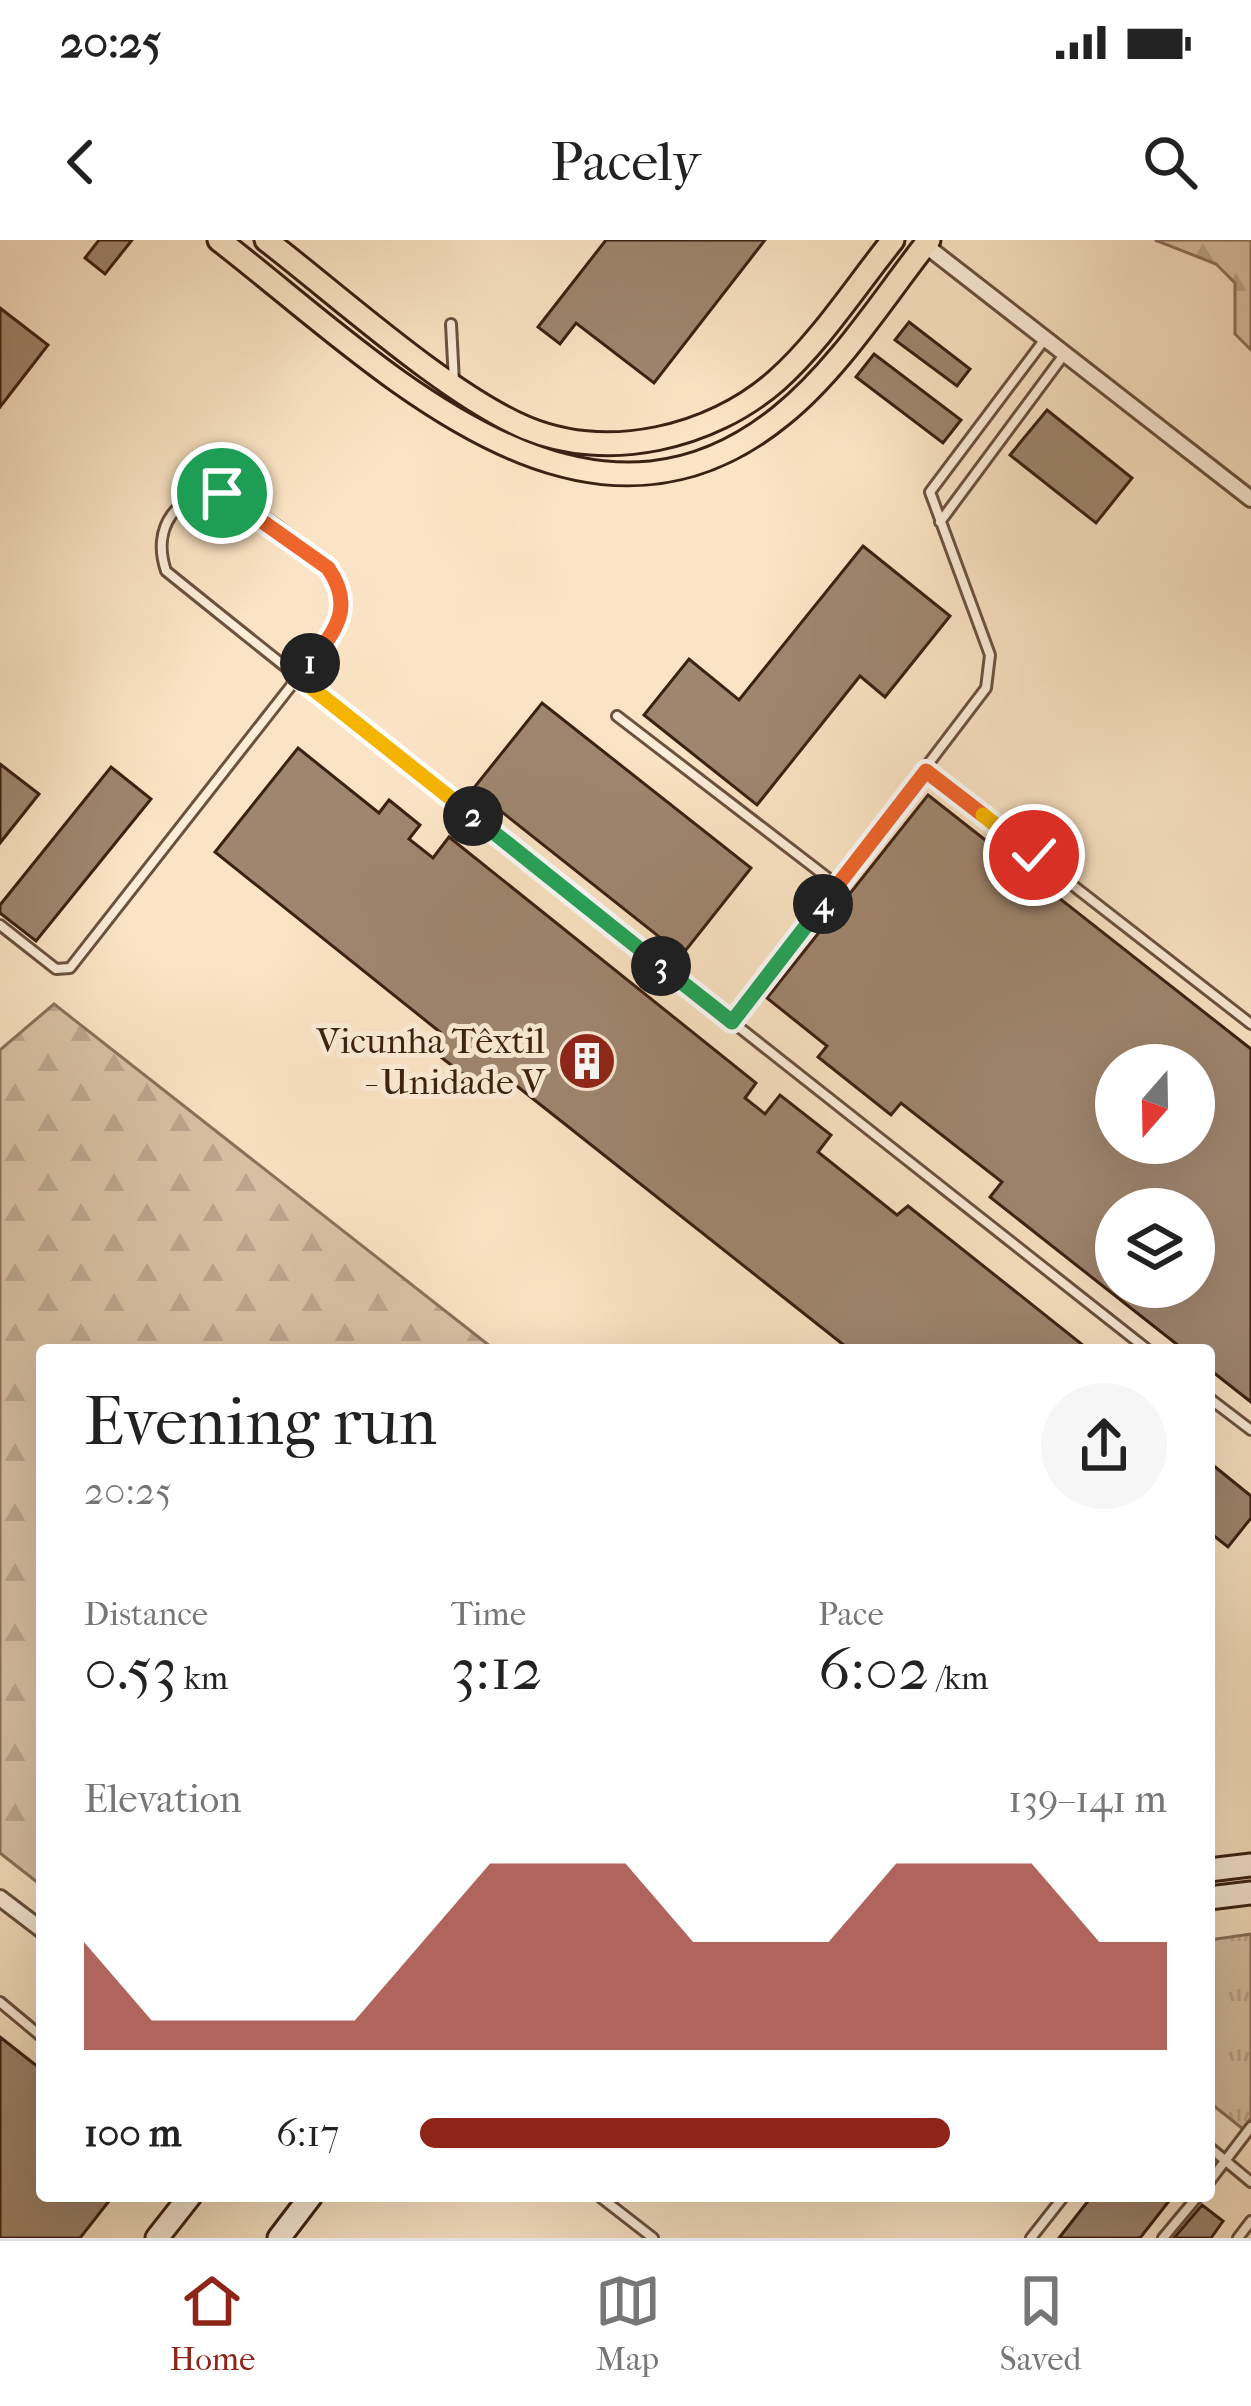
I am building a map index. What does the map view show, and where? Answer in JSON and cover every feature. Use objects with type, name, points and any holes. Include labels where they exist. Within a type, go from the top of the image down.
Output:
[{"type":"main road","points":[[219,240],[437,408],[490,442],[529,459],[604,473],[669,468],[756,435],[803,396],[927,243]]},
{"type":"main road","points":[[266,240],[493,411],[549,435],[621,443],[676,435],[730,413],[779,379],[892,240]]},
{"type":"street","points":[[927,243],[1251,499]]},
{"type":"street","points":[[1215,1869],[1251,1865]]},
{"type":"street","points":[[1215,1897],[1251,1893]]},
{"type":"street","points":[[0,1898],[36,1925]]},
{"type":"street","points":[[157,2238],[185,2202]]},
{"type":"street","points":[[279,2238],[306,2202]]},
{"type":"lane","points":[[451,324],[454,383]]},
{"type":"lane","points":[[732,1022],[978,704],[989,675],[990,655],[929,492],[1046,338]]},
{"type":"lane","points":[[939,524],[1066,352]]},
{"type":"lane","points":[[0,926],[56,969],[70,968],[298,677],[340,621],[344,599],[328,568],[238,499],[202,492],[183,500],[164,528],[161,544],[166,571],[298,677],[732,1022],[1140,1344]]},
{"type":"lane","points":[[616,716],[837,885]]},
{"type":"lane","points":[[926,771],[1251,1024]]},
{"type":"lane","points":[[1215,1403],[1251,1430]]},
{"type":"lane","points":[[0,2002],[36,2032]]},
{"type":"lane","points":[[1215,2175],[1251,2127]]},
{"type":"lane","points":[[1215,2151],[1251,2182]]},
{"type":"lane","points":[[607,2202],[653,2238]]},
{"type":"lane","points":[[1031,2238],[1059,2202]]},
{"type":"lane","points":[[1163,2238],[1193,2202]]},
{"type":"lane","points":[[1238,2238],[1251,2221]]},
{"type":"green space","points":[[1155,240],[1251,240],[1251,350],[1235,334],[1235,283],[1216,264]]},
{"type":"green space","points":[[54,1004],[487,1344],[36,1344],[36,1881],[0,1853],[0,1050]]},
{"type":"green space","points":[[1251,1934],[1251,2118],[1243,2129],[1215,2107],[1215,1939]]},
{"type":"building","points":[[99,240],[132,240],[105,274],[85,258]]},
{"type":"building","points":[[606,240],[765,240],[654,383],[576,323],[560,344],[538,327]]},
{"type":"building","points":[[0,308],[48,345],[0,407]]},
{"type":"building","points":[[909,322],[970,369],[957,386],[895,340]]},
{"type":"building","points":[[874,354],[961,420],[943,443],[856,377]]},
{"type":"building","points":[[1047,410],[1132,478],[1096,523],[1010,455]]},
{"type":"building","points":[[863,546],[950,616],[885,697],[860,676],[757,805],[644,715],[689,659],[739,700]]},
{"type":"building","points":[[542,703],[751,868],[682,955],[473,789]]},
{"type":"building","name":"Vicunha Têxtil - Unidade V","points":[[298,748],[379,813],[389,800],[420,825],[409,839],[433,858],[449,837],[756,1083],[745,1098],[765,1114],[780,1095],[831,1135],[818,1152],[897,1215],[908,1206],[1081,1344],[842,1344],[503,1075],[488,1094],[428,1047],[440,1032],[215,852]]},
{"type":"building","points":[[0,764],[39,794],[0,843]]},
{"type":"building","points":[[111,767],[151,799],[36,941],[0,913],[0,905]]},
{"type":"building","points":[[928,795],[1251,1049],[1251,1402],[1215,1374],[1215,1344],[1176,1344],[1131,1308],[1215,1308],[1215,1188],[1095,1188],[1095,1280],[990,1197],[1002,1182],[901,1103],[891,1115],[818,1057],[827,1046],[767,998]]},
{"type":"building","points":[[1215,1467],[1251,1496],[1251,1518],[1228,1547],[1215,1537]]},
{"type":"building","points":[[0,2037],[36,2065],[36,2202],[108,2202],[80,2238],[0,2238]]},
{"type":"building","points":[[1087,2202],[1168,2202],[1140,2238],[1059,2238]]},
{"type":"building","points":[[1202,2205],[1223,2221],[1211,2238],[1174,2238]]},
{"type":"place","name":"Vicunha Têxtil - Unidade V","points":[[587,1061]]},
{"type":"route","points":[[222,493],[238,499],[328,568],[338,582],[344,599],[340,621],[298,677],[732,1022],[926,771],[1034,855]]}]
